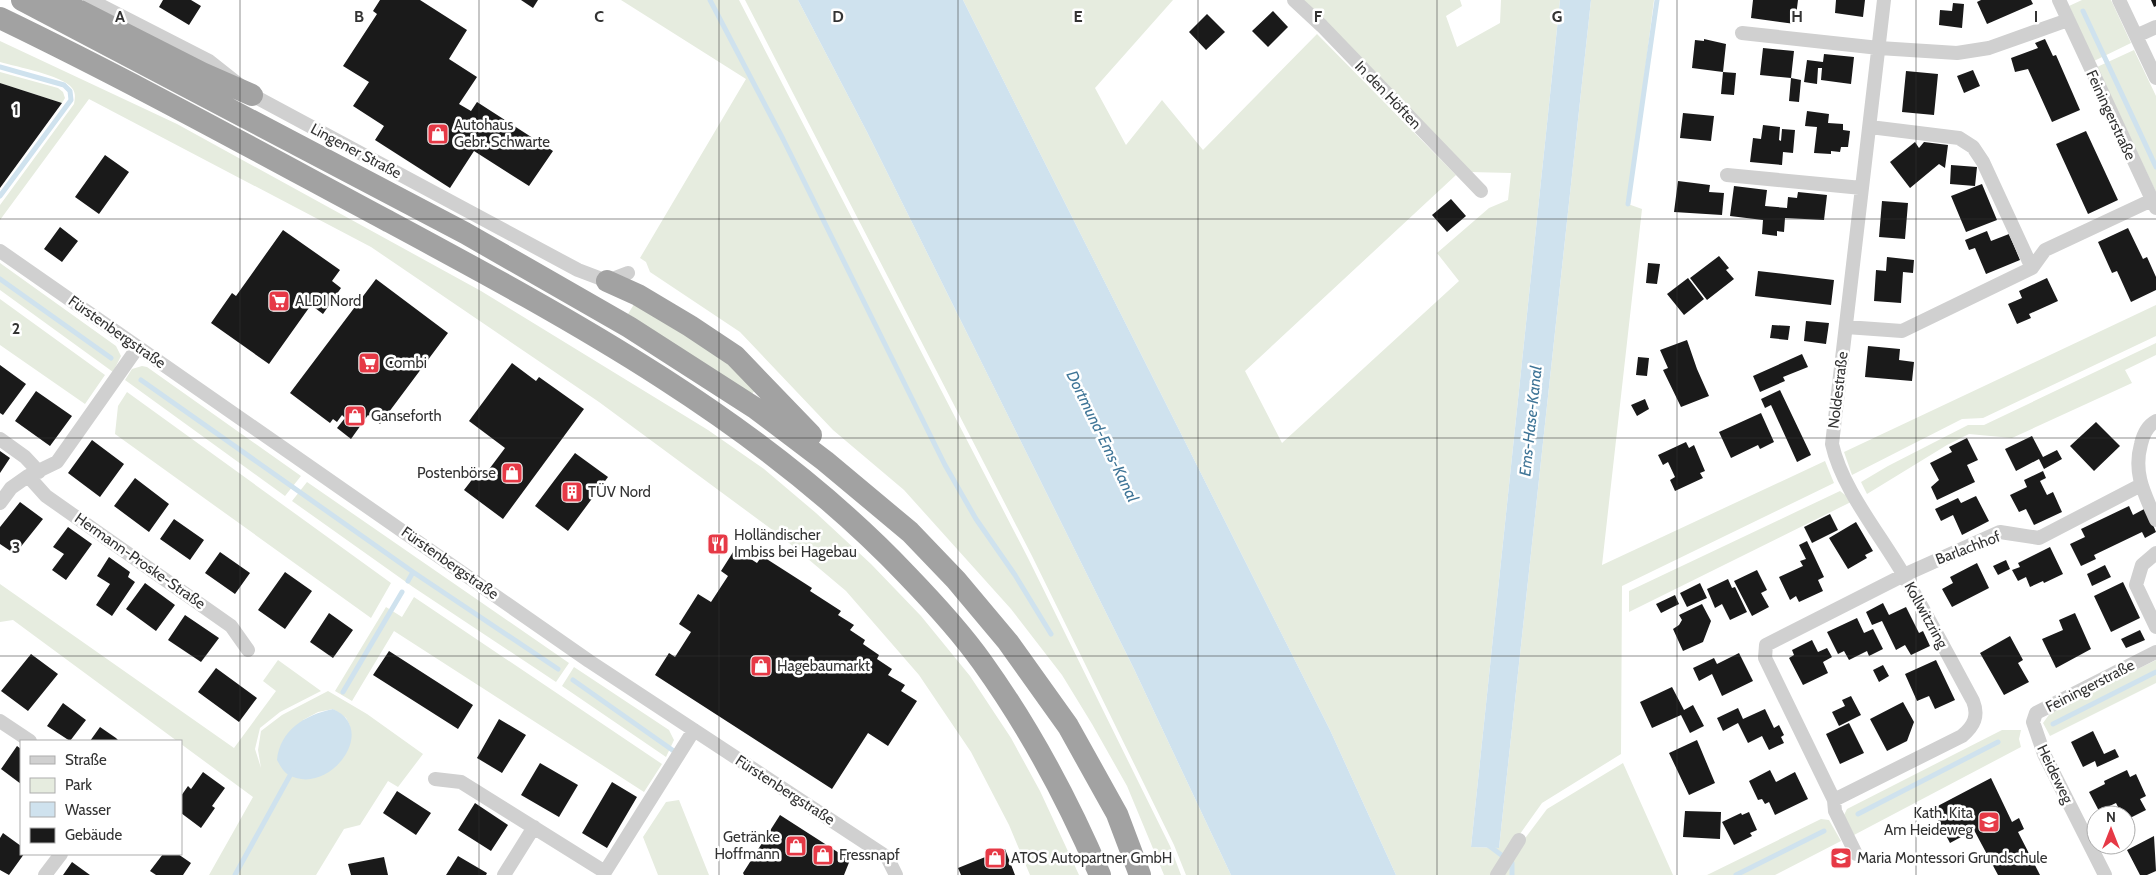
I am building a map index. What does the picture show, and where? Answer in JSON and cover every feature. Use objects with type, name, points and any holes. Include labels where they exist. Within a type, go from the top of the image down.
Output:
[{"type":"highway","points":[[22,0],[465,233],[629,327],[755,408],[825,460],[882,508],[936,560],[1008,642],[1068,726],[1117,814],[1140,875]]},
{"type":"highway","points":[[41,0],[80,12],[202,73],[252,95]]},
{"type":"highway","points":[[0,18],[172,104],[449,254],[606,344],[723,417],[812,484],[886,553],[935,604],[980,660],[1031,735],[1055,779],[1100,875]]},
{"type":"highway","points":[[606,281],[638,295],[735,356],[802,428],[903,511],[936,560]]},
{"type":"street","name":"Lingener Straße","points":[[90,0],[209,60],[252,95],[578,270],[606,281]]},
{"type":"street","name":"In den Höften","points":[[1294,0],[1322,26],[1481,191]]},
{"type":"street","name":"Noldestraße","points":[[1884,0],[1832,437],[1835,456],[1847,482],[1904,575]]},
{"type":"street","points":[[2119,0],[2156,78]]},
{"type":"street","name":"Feiningerstraße","points":[[2061,1],[2068,20],[2154,204]]},
{"type":"street","points":[[1742,33],[1879,48],[1957,53],[1989,48],[2068,20]]},
{"type":"street","points":[[2136,36],[2156,27]]},
{"type":"street","points":[[1870,127],[1959,138],[1973,148],[1983,162],[2032,268]]},
{"type":"street","points":[[1727,175],[1862,188]]},
{"type":"street","points":[[1846,327],[1902,331],[2032,268],[2045,250],[2154,204]]},
{"type":"street","name":"Fürstenbergstraße","points":[[0,251],[589,661],[887,857],[896,875]]},
{"type":"street","points":[[606,281],[628,273]]},
{"type":"street","points":[[0,503],[11,488],[57,462],[138,347]]},
{"type":"street","points":[[2156,421],[2143,435],[2136,459],[2141,486],[2156,520]]},
{"type":"street","name":"Hermann-Proske-Straße","points":[[0,438],[25,457],[46,496],[231,626],[248,650]]},
{"type":"street","name":"Barlachhof","points":[[1904,575],[2000,532],[2039,538],[2141,486]]},
{"type":"street","points":[[2156,553],[2142,565],[2136,585],[2156,627]]},
{"type":"street","name":"Kollwitzring","points":[[1834,800],[1962,736],[1976,718],[1973,701],[1904,575],[1766,645],[1765,658],[1834,800],[1835,811],[1856,854]]},
{"type":"street","name":"Feiningerstraße","points":[[2033,727],[2036,713],[2156,652]]},
{"type":"street","points":[[0,721],[28,740]]},
{"type":"street","name":"Heideweg","points":[[2033,727],[2105,875]]},
{"type":"street","points":[[435,780],[461,782],[604,873],[694,730]]},
{"type":"street","points":[[504,875],[534,827]]},
{"type":"street","points":[[1497,875],[1519,840]]},
{"type":"street","points":[[45,875],[60,855]]},
{"type":"green space","points":[[621,0],[739,0],[1028,558],[1170,846],[1181,875],[1164,875],[1127,786],[1092,724],[1062,675],[1011,609],[904,490],[833,430],[740,332],[650,272],[646,262],[640,258],[746,79]]},
{"type":"green space","points":[[745,0],[798,0],[867,132],[1134,669],[1231,875],[1186,875],[1174,845],[1032,556]]},
{"type":"green space","points":[[963,0],[1173,0],[1095,88],[1126,145],[1162,100],[1203,150],[1317,34],[1456,175],[1245,371],[1282,443],[1459,281],[1437,253],[1489,208],[1508,200],[1511,173],[1470,172],[1302,0],[1460,0],[1462,6],[1446,16],[1457,47],[1500,23],[1501,0],[1560,0],[1471,847],[1499,848],[1591,0],[1654,0],[1628,204],[1642,209],[1602,565],[1825,461],[1834,483],[1622,586],[1621,754],[1542,803],[1515,841],[1526,837],[1547,809],[1623,763],[1673,875],[1396,875],[1330,730]]},
{"type":"green space","points":[[2082,0],[2111,0],[2131,43],[2094,61],[2069,6]]},
{"type":"green space","points":[[0,41],[177,124],[481,291],[708,430],[764,469],[816,513],[871,564],[921,616],[970,676],[1011,738],[1040,791],[1079,875],[1030,875],[1009,825],[971,752],[919,675],[846,591],[782,537],[599,402],[371,247],[89,99],[0,220],[0,205],[74,104],[75,96],[72,88],[59,79],[0,62]]},
{"type":"green space","points":[[2134,50],[2156,96],[2156,192],[2097,67]]},
{"type":"green space","points":[[0,72],[58,88],[63,92],[65,98],[62,103],[0,83]]},
{"type":"green space","points":[[0,263],[116,346],[121,356],[113,372],[0,290]]},
{"type":"green space","points":[[0,299],[105,375],[85,404],[0,345]]},
{"type":"green space","points":[[636,301],[727,359],[755,390],[752,394],[628,314]]},
{"type":"green space","points":[[2156,305],[2156,336],[1983,418],[1962,419],[1852,475],[1844,452]]},
{"type":"green space","points":[[2156,343],[2156,355],[2125,370],[2132,383],[2012,438],[1969,434],[1947,445],[1867,494],[1861,482],[1968,425],[1984,425]]},
{"type":"green space","points":[[142,366],[147,367],[301,476],[285,496],[125,380],[132,369]]},
{"type":"green space","points":[[127,392],[391,583],[371,618],[115,434],[118,406]]},
{"type":"green space","points":[[307,482],[569,663],[556,682],[413,587],[292,501]]},
{"type":"green space","points":[[1840,491],[1853,501],[1629,612],[1629,591]]},
{"type":"green space","points":[[0,584],[234,748],[276,691],[263,681],[278,660],[321,691],[280,712],[260,728],[255,749],[261,768],[258,750],[261,731],[282,715],[328,691],[367,714],[423,754],[398,787],[388,781],[360,825],[344,829],[316,875],[209,875],[253,797],[182,745],[182,740],[176,740],[13,620],[0,622]],"holes":[[[333,709],[346,718],[350,726],[303,720],[318,712]]]},
{"type":"green space","points":[[414,597],[662,764],[644,792],[394,631],[352,701],[335,691],[386,607],[402,617]]},
{"type":"green space","points":[[2156,660],[2156,683],[2050,736],[2043,723],[2051,712]]},
{"type":"green space","points":[[574,667],[669,730],[674,740],[666,757],[562,686]]},
{"type":"green space","points":[[2002,730],[2021,730],[2019,739],[2021,747],[1854,835],[1844,815],[1847,809]]},
{"type":"green space","points":[[679,800],[709,875],[658,875],[643,837],[666,802]]},
{"type":"green space","points":[[1821,819],[1829,820],[1841,841],[1775,875],[1707,875]]},
{"type":"water","name":"Dortmund-Ems-Kanal","points":[[798,0],[963,0],[1330,730],[1396,875],[1231,875],[1134,669],[867,132]]},
{"type":"water","name":"Ems-Hase-Kanal","points":[[1560,0],[1591,0],[1499,848],[1471,847]]},
{"type":"water","points":[[333,709],[346,719],[351,731],[350,745],[343,758],[332,769],[319,777],[304,779],[287,774],[277,760],[283,740],[289,732],[304,720]]},
{"type":"building","points":[[163,0],[191,0],[201,6],[189,25],[159,7]]},
{"type":"building","points":[[380,0],[420,0],[467,30],[449,59],[477,77],[459,104],[471,111],[477,102],[553,151],[529,186],[474,151],[450,188],[375,140],[384,126],[353,106],[369,82],[343,66],[377,14],[373,11]]},
{"type":"building","points":[[521,0],[538,0],[533,8]]},
{"type":"building","points":[[1753,0],[1798,0],[1795,24],[1751,18]]},
{"type":"building","points":[[1836,0],[1865,0],[1863,17],[1835,13]]},
{"type":"building","points":[[1981,0],[2031,0],[2033,4],[1987,24],[1977,2]]},
{"type":"building","points":[[2151,0],[2156,0],[2156,6],[2154,7]]},
{"type":"building","points":[[1953,3],[1964,4],[1962,28],[1939,25],[1940,10],[1952,11]]},
{"type":"building","points":[[1273,11],[1288,27],[1268,47],[1252,31]]},
{"type":"building","points":[[1207,14],[1225,32],[1206,50],[1189,32]]},
{"type":"building","points":[[1704,39],[1726,44],[1723,72],[1692,68],[1695,40],[1704,41]]},
{"type":"building","points":[[2045,39],[2053,56],[2056,55],[2080,110],[2052,122],[2028,69],[2015,72],[2011,58],[2038,48],[2035,43]]},
{"type":"building","points":[[1763,48],[1794,51],[1791,78],[1760,75]]},
{"type":"building","points":[[1824,54],[1854,57],[1851,84],[1821,80],[1822,68],[1818,68],[1817,84],[1804,82],[1807,60],[1823,62]]},
{"type":"building","points":[[1973,70],[1980,86],[1964,93],[1957,76]]},
{"type":"building","points":[[1906,71],[1938,74],[1934,115],[1902,112]]},
{"type":"building","points":[[1723,72],[1736,73],[1734,95],[1721,94]]},
{"type":"building","points":[[1791,78],[1801,80],[1799,102],[1789,101]]},
{"type":"building","points":[[0,83],[62,103],[0,188]]},
{"type":"building","points":[[1807,111],[1829,114],[1828,123],[1843,124],[1843,130],[1850,131],[1848,147],[1841,147],[1840,152],[1831,151],[1831,154],[1814,153],[1817,127],[1805,126]]},
{"type":"building","points":[[1683,113],[1714,116],[1711,141],[1680,138]]},
{"type":"building","points":[[1763,125],[1780,127],[1779,140],[1781,141],[1782,129],[1795,130],[1793,153],[1783,152],[1782,165],[1750,162],[1753,138],[1761,139]]},
{"type":"building","points":[[2086,131],[2118,200],[2088,214],[2056,144]]},
{"type":"building","points":[[1915,142],[1919,148],[1924,142],[1948,145],[1945,168],[1939,164],[1910,188],[1890,162]]},
{"type":"building","points":[[105,155],[129,172],[99,214],[75,197]]},
{"type":"building","points":[[1951,165],[1977,167],[1975,186],[1950,184]]},
{"type":"building","points":[[1678,181],[1710,185],[1709,192],[1724,193],[1722,215],[1674,212]]},
{"type":"building","points":[[1982,184],[1997,220],[1966,232],[1951,196]]},
{"type":"building","points":[[1734,186],[1767,190],[1765,206],[1787,208],[1788,197],[1797,198],[1798,192],[1827,195],[1824,220],[1785,218],[1784,232],[1777,231],[1777,236],[1762,234],[1763,220],[1730,216]]},
{"type":"building","points":[[1451,199],[1466,216],[1447,232],[1432,215]]},
{"type":"building","points":[[1882,201],[1908,203],[1905,239],[1879,237]]},
{"type":"building","points":[[60,227],[78,241],[62,262],[44,249]]},
{"type":"building","points":[[2128,228],[2143,259],[2147,257],[2156,277],[2156,290],[2131,302],[2117,271],[2112,273],[2098,242]]},
{"type":"building","name":"ALDI Nord","points":[[283,230],[340,270],[332,281],[341,288],[323,314],[311,305],[269,364],[211,323],[232,293],[236,296]]},
{"type":"building","points":[[1987,231],[1991,241],[2009,234],[2020,260],[1986,274],[1975,248],[1969,250],[1965,240]]},
{"type":"building","points":[[1719,256],[1729,268],[1726,270],[1734,279],[1707,300],[1690,278]]},
{"type":"building","points":[[1887,257],[1914,260],[1913,273],[1903,272],[1901,303],[1874,301],[1876,270],[1886,271]]},
{"type":"building","points":[[1648,263],[1660,264],[1657,284],[1646,283]]},
{"type":"building","points":[[1758,271],[1834,280],[1831,305],[1755,296]]},
{"type":"building","points":[[1688,278],[1704,299],[1684,315],[1667,294]]},
{"type":"building","points":[[2047,278],[2058,301],[2029,314],[2031,318],[2017,324],[2008,304],[2022,298],[2019,291]]},
{"type":"building","name":"Combi","points":[[376,279],[448,333],[380,424],[368,415],[351,439],[337,428],[345,418],[342,415],[337,422],[333,419],[330,423],[290,393]]},
{"type":"building","points":[[1806,321],[1829,323],[1826,344],[1804,341]]},
{"type":"building","points":[[1772,325],[1790,326],[1788,340],[1770,338]]},
{"type":"building","points":[[1687,340],[1709,396],[1681,407],[1663,370],[1668,368],[1660,350]]},
{"type":"building","points":[[1868,346],[1900,349],[1899,360],[1914,362],[1912,381],[1865,377]]},
{"type":"building","points":[[1802,354],[1808,367],[1783,377],[1785,381],[1760,392],[1753,376]]},
{"type":"building","points":[[1638,357],[1649,358],[1647,376],[1636,375]]},
{"type":"building","points":[[512,363],[536,381],[539,377],[584,409],[503,519],[464,490],[481,468],[487,472],[505,448],[469,421]]},
{"type":"building","points":[[0,365],[26,384],[3,415],[0,413]]},
{"type":"building","points":[[1780,390],[1811,455],[1797,462],[1771,405],[1765,408],[1761,399]]},
{"type":"building","points":[[36,391],[72,416],[50,446],[15,421]]},
{"type":"building","points":[[1645,399],[1649,409],[1637,416],[1631,405]]},
{"type":"building","points":[[1761,413],[1774,442],[1760,449],[1758,445],[1731,458],[1719,432]]},
{"type":"building","points":[[2096,422],[2120,446],[2094,471],[2070,446]]},
{"type":"building","points":[[2032,436],[2043,457],[2057,450],[2062,459],[2044,469],[2039,459],[2016,471],[2005,449]]},
{"type":"building","points":[[1967,438],[1978,460],[1967,465],[1975,482],[1937,500],[1931,487],[1939,480],[1930,463],[1952,452],[1949,447]]},
{"type":"building","points":[[92,440],[124,464],[100,497],[68,473]]},
{"type":"building","points":[[1686,442],[1689,448],[1694,445],[1705,471],[1700,473],[1703,478],[1675,491],[1670,480],[1675,477],[1668,462],[1663,465],[1658,455]]},
{"type":"building","points":[[0,451],[10,458],[0,473]]},
{"type":"building","name":"TÜV Nord","points":[[575,453],[608,477],[568,531],[535,506]]},
{"type":"building","points":[[2043,471],[2046,478],[2040,481],[2047,495],[2053,492],[2062,512],[2034,525],[2026,509],[2019,512],[2010,495],[2027,487],[2024,480]]},
{"type":"building","points":[[135,478],[169,504],[149,532],[114,506]]},
{"type":"building","points":[[1976,496],[1989,521],[1962,535],[1953,515],[1941,521],[1935,509],[1958,498],[1961,503]]},
{"type":"building","points":[[20,502],[43,519],[15,554],[0,544],[0,527]]},
{"type":"building","points":[[2129,506],[2133,515],[2146,508],[2156,532],[2145,538],[2142,532],[2094,555],[2096,559],[2081,566],[2070,544],[2085,537],[2081,529]]},
{"type":"building","points":[[1830,514],[1838,530],[1812,543],[1804,527]]},
{"type":"building","points":[[174,519],[204,540],[190,560],[160,539]]},
{"type":"building","points":[[1856,522],[1873,551],[1865,555],[1867,558],[1848,569],[1829,538]]},
{"type":"building","points":[[68,527],[92,544],[66,580],[52,570],[64,554],[53,547]]},
{"type":"building","points":[[1807,541],[1824,577],[1818,580],[1823,591],[1799,602],[1796,596],[1790,600],[1779,577],[1803,566],[1800,561],[1806,559],[1799,545]]},
{"type":"building","points":[[2050,547],[2063,574],[2030,587],[2026,577],[2018,581],[2012,570],[2020,567],[2018,563]]},
{"type":"building","name":"Hagebaumarkt","points":[[735,549],[757,563],[762,556],[812,588],[810,591],[841,611],[838,615],[854,625],[850,630],[865,640],[863,644],[879,655],[877,659],[892,669],[888,675],[905,685],[901,691],[917,701],[888,746],[868,733],[832,789],[655,675],[669,653],[675,657],[691,632],[679,624],[698,594],[711,602],[728,576],[721,571]]},
{"type":"building","points":[[220,552],[250,573],[235,594],[205,573]]},
{"type":"building","points":[[109,557],[130,572],[128,577],[135,582],[112,616],[96,605],[110,584],[97,576]]},
{"type":"building","points":[[2006,560],[2010,569],[1998,575],[1993,566]]},
{"type":"building","points":[[1977,563],[1989,588],[1952,607],[1942,589],[1953,583],[1950,577]]},
{"type":"building","points":[[2105,565],[2111,577],[2092,586],[2087,574]]},
{"type":"building","points":[[1757,570],[1767,590],[1761,593],[1769,607],[1752,616],[1734,581]]},
{"type":"building","points":[[285,572],[312,591],[285,629],[258,610]]},
{"type":"building","points":[[1728,579],[1732,588],[1735,587],[1747,612],[1730,620],[1722,604],[1715,608],[1707,589]]},
{"type":"building","points":[[2123,582],[2140,618],[2111,632],[2094,596]]},
{"type":"building","points":[[145,583],[175,605],[156,631],[126,609]]},
{"type":"building","points":[[1700,583],[1707,598],[1687,607],[1680,593]]},
{"type":"building","points":[[1675,595],[1679,604],[1661,613],[1656,604]]},
{"type":"building","points":[[1883,603],[1889,615],[1906,607],[1919,633],[1923,631],[1930,646],[1911,655],[1905,645],[1896,650],[1882,621],[1872,625],[1866,612]]},
{"type":"building","points":[[1702,604],[1711,621],[1703,642],[1683,651],[1673,629],[1682,620],[1679,615]]},
{"type":"building","points":[[329,613],[353,630],[333,658],[310,642]]},
{"type":"building","points":[[2075,613],[2091,649],[2056,668],[2042,639],[2063,630],[2059,620]]},
{"type":"building","points":[[185,615],[219,638],[201,662],[168,640]]},
{"type":"building","points":[[1857,618],[1864,633],[1873,629],[1883,649],[1869,656],[1867,651],[1849,660],[1844,651],[1838,654],[1827,632]]},
{"type":"building","points":[[2140,630],[2145,640],[2126,648],[2121,639]]},
{"type":"building","points":[[2010,636],[2023,660],[2018,663],[2029,682],[2004,695],[1980,653]]},
{"type":"building","points":[[1812,640],[1818,652],[1827,648],[1832,657],[1823,662],[1828,673],[1803,685],[1789,658],[1794,655],[1792,650]]},
{"type":"building","points":[[389,651],[473,705],[458,729],[373,675]]},
{"type":"building","points":[[1739,653],[1753,681],[1722,696],[1712,674],[1699,681],[1693,668],[1714,658],[1717,664]]},
{"type":"building","points":[[31,654],[58,674],[28,711],[1,691]]},
{"type":"building","points":[[1936,660],[1955,700],[1935,709],[1929,696],[1917,701],[1905,674]]},
{"type":"building","points":[[1883,665],[1889,676],[1879,682],[1873,670]]},
{"type":"building","points":[[216,668],[257,698],[239,722],[198,692]]},
{"type":"building","points":[[1672,687],[1684,710],[1693,705],[1704,726],[1690,733],[1681,715],[1652,728],[1640,702]]},
{"type":"building","points":[[1851,696],[1861,715],[1839,726],[1832,712],[1845,706],[1842,700]]},
{"type":"building","points":[[1903,702],[1914,722],[1907,741],[1887,751],[1870,719]]},
{"type":"building","points":[[63,703],[86,720],[71,740],[47,726]]},
{"type":"building","points":[[1738,708],[1743,719],[1765,709],[1774,728],[1779,725],[1784,735],[1781,737],[1784,743],[1769,750],[1762,736],[1748,743],[1738,723],[1723,731],[1717,718]]},
{"type":"building","points":[[499,719],[526,735],[502,773],[477,758]]},
{"type":"building","points":[[1849,723],[1864,753],[1840,764],[1826,734]]},
{"type":"building","points":[[100,727],[118,740],[91,740]]},
{"type":"building","points":[[2093,731],[2104,754],[2115,749],[2119,757],[2097,767],[2095,761],[2083,767],[2071,742]]},
{"type":"building","points":[[1697,740],[1715,783],[1689,795],[1669,753]]},
{"type":"building","points":[[17,746],[20,748],[20,783],[1,769]]},
{"type":"building","points":[[540,763],[578,785],[559,817],[521,795]]},
{"type":"building","points":[[1770,770],[1776,782],[1795,772],[1808,799],[1775,815],[1769,802],[1765,804],[1762,799],[1758,800],[1749,781]]},
{"type":"building","points":[[2127,770],[2130,777],[2136,774],[2146,796],[2140,799],[2146,810],[2136,815],[2136,805],[2117,805],[2116,803],[2112,805],[2096,805],[2089,792],[2105,784],[2104,781]]},
{"type":"building","points":[[203,772],[225,788],[212,806],[215,808],[201,828],[182,814],[182,795],[188,786],[191,789]]},
{"type":"building","points":[[1991,778],[2012,822],[2019,818],[2024,829],[2018,832],[2040,875],[1998,875],[1974,830],[1950,843],[1932,809]]},
{"type":"building","points":[[612,782],[637,797],[607,848],[582,833]]},
{"type":"building","points":[[397,791],[431,813],[416,835],[383,813]]},
{"type":"building","points":[[475,803],[508,825],[491,851],[458,830]]},
{"type":"building","points":[[1685,811],[1721,812],[1720,839],[1683,837]]},
{"type":"building","points":[[1749,812],[1757,830],[1750,833],[1752,836],[1734,845],[1722,822],[1741,813],[1742,815]]},
{"type":"building","points":[[780,815],[850,860],[844,875],[744,875],[743,873]]},
{"type":"building","points":[[3,833],[20,845],[20,855],[23,855],[9,875],[0,870],[0,838]]},
{"type":"building","points":[[2154,836],[2156,871],[2147,875],[2140,875],[2130,855],[2136,855],[2136,845]]},
{"type":"building","name":"ATOS Autopartner GmbH","points":[[1005,849],[1015,875],[961,875],[958,868]]},
{"type":"building","points":[[162,855],[179,855],[191,863],[183,875],[156,875],[150,871]]},
{"type":"building","points":[[458,856],[487,873],[486,875],[446,875]]},
{"type":"building","points":[[384,857],[388,875],[351,875],[348,864]]},
{"type":"building","points":[[72,862],[90,875],[63,875]]},
{"type":"waterway","points":[[710,0],[783,139],[945,465],[976,519],[1015,575],[1051,634]]},
{"type":"waterway","points":[[1628,204],[1657,0]]},
{"type":"waterway","points":[[2083,11],[2156,167]]},
{"type":"waterway","points":[[0,67],[64,85],[70,91],[71,100],[0,196]]},
{"type":"waterway","points":[[0,279],[111,358]]},
{"type":"waterway","points":[[141,380],[413,572],[408,581]]},
{"type":"waterway","points":[[413,572],[558,669]]},
{"type":"waterway","points":[[343,692],[402,592]]},
{"type":"waterway","points":[[2053,724],[2156,672]]},
{"type":"waterway","points":[[573,680],[678,754]]},
{"type":"waterway","points":[[1858,814],[1998,742]]},
{"type":"waterway","points":[[235,875],[293,770]]},
{"type":"waterway","points":[[1736,875],[1824,831]]},
{"type":"waterway","points":[[1488,845],[1512,863],[1512,875]]},
{"type":"place","name":"Autohaus Gebr. Schwarte","points":[[438,134]]},
{"type":"place","name":"ALDI Nord","points":[[279,301]]},
{"type":"place","name":"Combi","points":[[369,363]]},
{"type":"place","name":"Ganseforth","points":[[355,416]]},
{"type":"place","name":"Postenbörse","points":[[512,473]]},
{"type":"place","name":"TÜV Nord","points":[[572,492]]},
{"type":"place","name":"Holländischer Imbiss bei Hagebau","points":[[718,544]]},
{"type":"place","name":"Hagebaumarkt","points":[[761,666]]},
{"type":"place","name":"Kath. Kita Am Heideweg","points":[[1989,822]]},
{"type":"place","name":"Getränke Hoffmann","points":[[796,846]]},
{"type":"place","name":"Fressnapf","points":[[823,855]]},
{"type":"place","name":"ATOS Autopartner GmbH","points":[[995,858]]},
{"type":"place","name":"Maria Montessori Grundschule","points":[[1841,858]]}]
